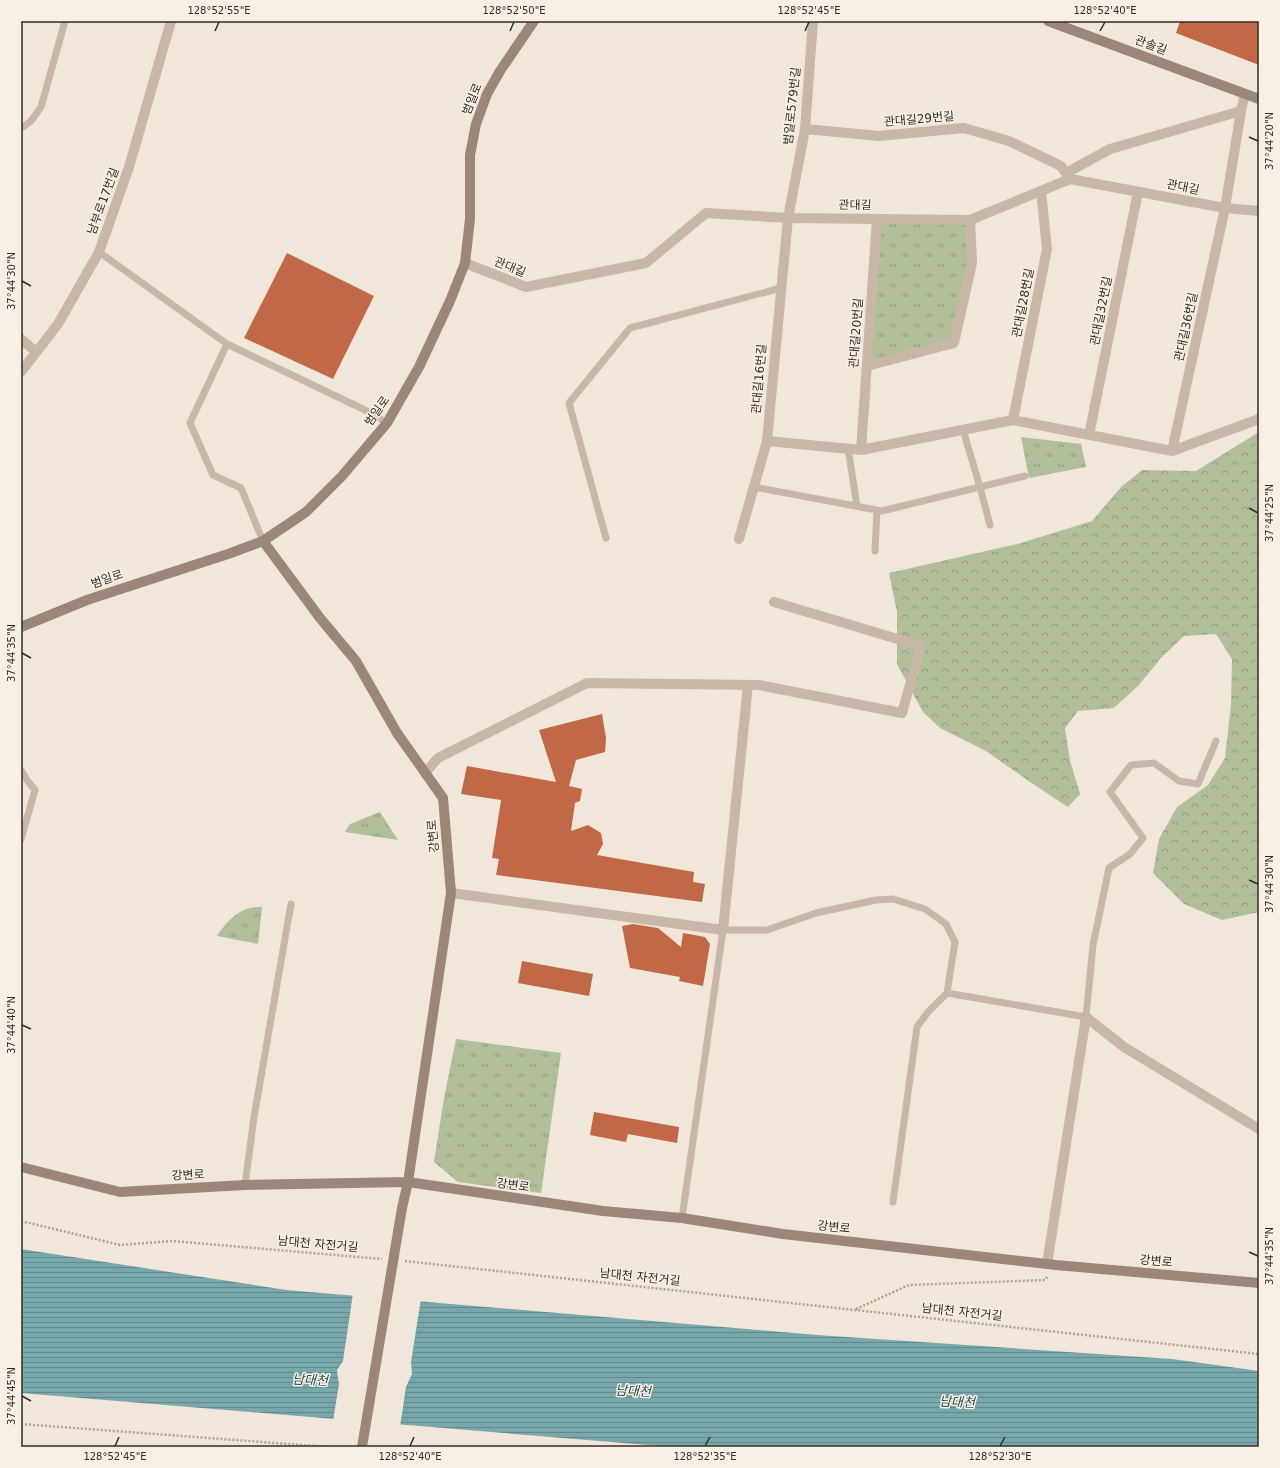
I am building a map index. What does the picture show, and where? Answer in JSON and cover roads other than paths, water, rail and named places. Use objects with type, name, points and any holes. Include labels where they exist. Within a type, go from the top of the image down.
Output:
[{"type":"street","name":"남부로17번길","points":[[21,372],[58,324],[98,252],[129,167],[171,21]]},
{"type":"street","name":"범일로","points":[[21,627],[87,600],[228,554],[263,541],[306,512],[342,476],[387,423],[420,367],[450,301],[465,263],[470,219],[470,155],[476,124],[486,94],[534,21]]},
{"type":"street","name":"범일로579번길","points":[[788,218],[805,129],[813,21]]},
{"type":"street","name":"관솔길","points":[[1048,21],[1259,99]]},
{"type":"street","points":[[1225,208],[1245,94]]},
{"type":"street","points":[[1068,176],[1110,149],[1241,111]]},
{"type":"street","name":"관대길29번길","points":[[805,129],[879,136],[964,128],[1009,141],[1061,166],[1068,176]]},
{"type":"street","name":"관대길","points":[[465,263],[526,287],[646,263],[706,213],[788,218],[970,220],[1041,191],[1068,176],[1138,192],[1225,208],[1259,211]]},
{"type":"street","name":"관대길28번길","points":[[1012,420],[1047,249],[1041,191]]},
{"type":"street","name":"관대길32번길","points":[[1089,435],[1138,192]]},
{"type":"street","name":"관대길36번길","points":[[1172,451],[1225,208]]},
{"type":"street","name":"관대길16번길","points":[[739,539],[767,441],[788,218]]},
{"type":"street","name":"관대길20번길","points":[[861,450],[877,219]]},
{"type":"street","points":[[867,366],[954,343],[972,263],[970,220]]},
{"type":"street","points":[[21,339],[36,352]]},
{"type":"street","points":[[767,441],[861,450],[1012,420],[1172,451],[1259,419]]},
{"type":"street","name":"강변로","points":[[263,541],[320,618],[356,661],[398,733],[443,798],[451,893],[408,1182],[402,1208],[362,1447]]},
{"type":"street","points":[[425,774],[438,758],[587,683],[759,685],[902,713],[922,646],[774,602]]},
{"type":"street","points":[[451,893],[723,930],[748,685]]},
{"type":"street","points":[[1086,1017],[1124,1047],[1259,1129]]},
{"type":"street","points":[[1052,1264],[1086,1017]]},
{"type":"street","name":"강변로","points":[[21,1167],[120,1192],[246,1185],[408,1182],[603,1211],[682,1218],[783,1234],[1052,1264],[1259,1283]]},
{"type":"lane","points":[[23,127],[31,121],[41,107],[65,21]]},
{"type":"lane","points":[[98,252],[227,344],[367,411],[387,423]]},
{"type":"lane","points":[[606,538],[569,403],[630,328],[781,288]]},
{"type":"lane","points":[[227,344],[190,423],[214,475],[241,488],[263,541]]},
{"type":"lane","points":[[963,430],[990,525]]},
{"type":"lane","points":[[848,448],[857,506]]},
{"type":"lane","points":[[754,487],[882,511],[1025,476]]},
{"type":"lane","points":[[875,551],[877,510]]},
{"type":"lane","points":[[947,993],[1086,1017],[1093,945],[1109,868],[1130,854],[1143,838],[1110,792],[1131,765],[1154,763],[1179,781],[1198,784],[1216,742]]},
{"type":"lane","points":[[21,770],[35,790],[21,839]]},
{"type":"lane","points":[[682,1218],[723,930],[767,930],[816,913],[876,900],[893,899],[925,909],[946,924],[955,942],[947,993],[928,1012],[917,1027],[893,1202]]},
{"type":"lane","points":[[246,1185],[254,1117],[290,904]]},
{"type":"water","name":"남대천","points":[[21,1249],[286,1290],[817,1335],[1172,1359],[1259,1371],[1259,1447],[672,1447],[21,1393]]}]
